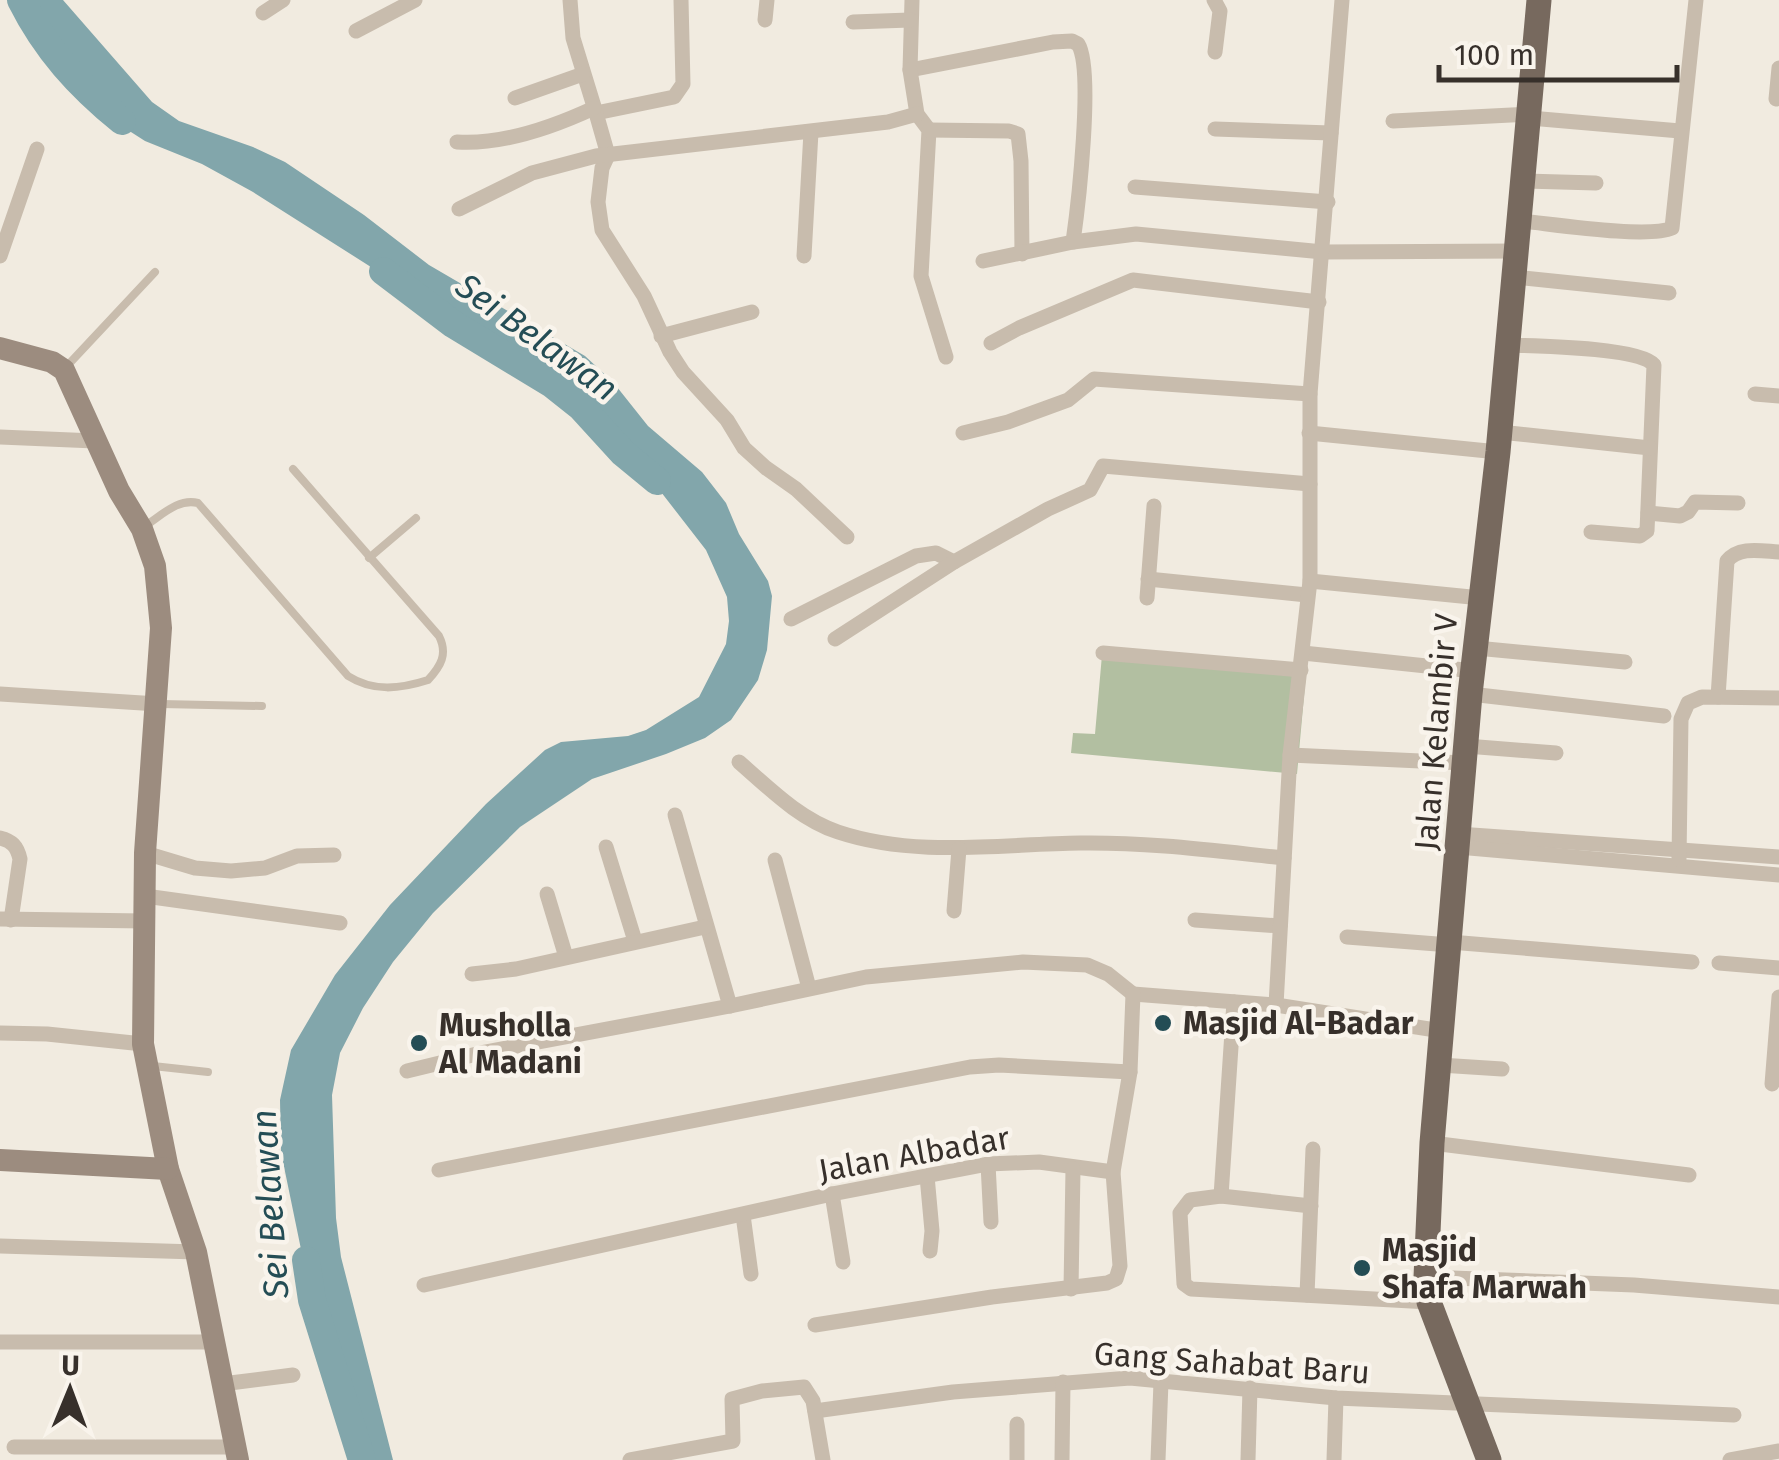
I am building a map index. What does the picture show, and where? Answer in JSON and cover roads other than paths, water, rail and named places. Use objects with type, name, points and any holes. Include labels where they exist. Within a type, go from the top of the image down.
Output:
[{"type":"main road","name":"Jalan Kelambir V","points":[[1490,1460],[1428,1289],[1432,1144],[1465,755],[1525,181],[1539,0]]},
{"type":"street","points":[[262,13],[284,0]]},
{"type":"street","points":[[356,31],[415,0]]},
{"type":"street","points":[[570,0],[571,28],[582,74],[608,155],[602,168],[598,202],[602,230],[644,296],[661,336],[683,372],[727,420],[744,448],[847,537]]},
{"type":"street","points":[[457,142],[494,140],[595,111],[674,97],[683,84],[681,0]]},
{"type":"street","points":[[765,20],[766,0]]},
{"type":"street","points":[[912,0],[910,70],[917,114],[929,130],[921,276],[946,357]]},
{"type":"street","points":[[1214,0],[1220,11],[1215,52]]},
{"type":"street","points":[[1276,1005],[1290,755],[1308,588],[1310,394],[1342,0]]},
{"type":"street","points":[[1521,221],[1670,230],[1696,0]]},
{"type":"street","points":[[853,22],[910,20]]},
{"type":"street","points":[[910,70],[1053,42],[1078,44],[1084,64],[1082,168],[1073,242]]},
{"type":"street","points":[[1776,99],[1779,68]]},
{"type":"street","points":[[514,98],[582,74]]},
{"type":"street","points":[[459,209],[532,173],[608,155],[888,122],[917,114]]},
{"type":"street","points":[[1393,120],[1530,116],[1680,131]]},
{"type":"street","points":[[1215,129],[1331,132]]},
{"type":"street","points":[[929,130],[1018,134],[1022,254]]},
{"type":"street","points":[[804,256],[812,132]]},
{"type":"street","points":[[0,256],[36,149]]},
{"type":"street","points":[[1525,181],[1596,183]]},
{"type":"street","points":[[1135,186],[1328,202]]},
{"type":"street","points":[[983,261],[1073,242],[1136,234],[1323,252],[1518,251]]},
{"type":"street","points":[[1514,277],[1669,293]]},
{"type":"street","points":[[990,344],[1133,280],[1319,302]]},
{"type":"street","points":[[661,336],[752,312]]},
{"type":"street","points":[[1506,344],[1600,350],[1652,361],[1655,374],[1644,535],[1591,532]]},
{"type":"street","points":[[0,348],[52,362],[64,370],[142,529],[155,566],[159,591],[158,704],[146,853],[146,1055],[168,1169],[196,1252],[236,1453],[14,1447]]},
{"type":"street","points":[[963,433],[1068,400],[1094,379],[1310,394]]},
{"type":"street","points":[[1755,394],[1779,396]]},
{"type":"street","points":[[1309,433],[1650,448]]},
{"type":"street","points":[[0,437],[95,440]]},
{"type":"street","points":[[836,639],[954,562],[1048,508],[1090,490],[1103,466],[1310,484]]},
{"type":"street","points":[[1648,513],[1680,516],[1695,502],[1738,503]]},
{"type":"street","points":[[1147,598],[1154,506]]},
{"type":"street","points":[[1718,697],[1727,562],[1736,553],[1748,550],[1779,552]]},
{"type":"street","points":[[790,619],[916,556],[936,554],[954,562]]},
{"type":"street","points":[[1148,578],[1481,598]]},
{"type":"street","points":[[1103,653],[1473,671],[1625,662]]},
{"type":"street","points":[[1473,671],[1664,716]]},
{"type":"street","points":[[0,694],[158,704]]},
{"type":"street","points":[[1678,868],[1681,719],[1688,703],[1695,698],[1779,698]]},
{"type":"street","points":[[1290,755],[1556,753]]},
{"type":"street","points":[[739,762],[789,806],[836,832],[874,840],[958,849],[1081,843],[1181,847],[1284,858]]},
{"type":"street","points":[[675,815],[730,1006]]},
{"type":"street","points":[[1458,841],[1524,836],[1779,857]]},
{"type":"street","points":[[0,838],[18,848],[20,858],[6,920],[144,920]]},
{"type":"street","points":[[1458,841],[1779,876]]},
{"type":"street","points":[[606,847],[635,941]]},
{"type":"street","points":[[954,912],[958,849]]},
{"type":"street","points":[[146,853],[195,868],[231,871],[265,868],[297,856],[334,855]]},
{"type":"street","points":[[775,860],[810,988]]},
{"type":"street","points":[[547,894],[566,957]]},
{"type":"street","points":[[145,896],[340,923]]},
{"type":"street","points":[[1195,920],[1280,926]]},
{"type":"street","points":[[472,974],[516,969],[705,926]]},
{"type":"street","points":[[1347,937],[1692,962]]},
{"type":"street","points":[[407,1071],[866,977],[1023,962],[1087,964],[1108,974],[1133,994],[1276,1005],[1442,1032]]},
{"type":"street","points":[[1719,963],[1779,968]]},
{"type":"street","points":[[815,1325],[1112,1282],[1118,1276],[1113,1172],[1130,1072],[1133,994]]},
{"type":"street","points":[[1772,1084],[1779,997]]},
{"type":"street","points":[[1220,1196],[1234,1002]]},
{"type":"street","points":[[0,1033],[46,1034],[146,1055]]},
{"type":"street","points":[[439,1170],[970,1066],[1000,1064],[1130,1072]]},
{"type":"street","points":[[1440,1065],[1502,1069]]},
{"type":"street","points":[[1432,1144],[1689,1175]]},
{"type":"street","points":[[1307,1294],[1313,1149]]},
{"type":"street","points":[[0,1160],[168,1169]]},
{"type":"street","name":"Jalan Albadar","points":[[424,1286],[832,1194],[988,1164],[1038,1162],[1113,1172]]},
{"type":"street","points":[[988,1164],[991,1222]]},
{"type":"street","points":[[1071,1288],[1072,1168]]},
{"type":"street","points":[[927,1176],[930,1251]]},
{"type":"street","points":[[832,1194],[842,1262]]},
{"type":"street","points":[[1310,1206],[1196,1197],[1180,1212],[1184,1284],[1190,1289],[1307,1294],[1634,1285],[1779,1297]]},
{"type":"street","points":[[743,1216],[751,1274]]},
{"type":"street","points":[[0,1246],[196,1252]]},
{"type":"street","points":[[0,1342],[213,1342]]},
{"type":"street","points":[[222,1384],[293,1375]]},
{"type":"street","name":"Gang Sahabat Baru","points":[[815,1411],[935,1394],[1130,1378],[1336,1398],[1734,1415]]},
{"type":"street","points":[[1062,1460],[1063,1382]]},
{"type":"street","points":[[1158,1460],[1161,1382]]},
{"type":"street","points":[[630,1460],[695,1453],[733,1441],[730,1403],[739,1396],[804,1387],[812,1395],[823,1460]]},
{"type":"street","points":[[1248,1460],[1250,1388]]},
{"type":"street","points":[[1334,1460],[1336,1398]]},
{"type":"street","points":[[1017,1424],[1017,1460]]},
{"type":"street","points":[[1730,1460],[1779,1451]]},
{"type":"lane","points":[[64,370],[154,272]]},
{"type":"lane","points":[[142,529],[186,500],[198,503],[348,676],[376,688],[428,680],[442,661],[443,644],[293,469]]},
{"type":"lane","points":[[369,558],[416,518]]},
{"type":"lane","points":[[158,704],[262,706]]},
{"type":"lane","points":[[146,1055],[208,1072]]},
{"type":"water","name":"Sei Belawan","points":[[10,0],[63,0],[152,102],[179,121],[285,162],[429,265],[585,356],[613,382],[648,426],[702,472],[726,503],[739,534],[768,581],[772,596],[767,650],[758,680],[731,720],[705,738],[592,779],[520,827],[433,913],[393,962],[340,1053],[332,1095],[341,1257],[393,1460],[356,1460],[338,1381],[310,1293],[281,1152],[280,1100],[291,1050],[335,975],[390,905],[486,804],[545,750],[561,742],[628,736],[646,730],[699,697],[726,644],[727,597],[706,550],[661,492],[573,401],[492,344],[253,192],[202,164],[145,141],[120,125]]},
{"type":"waterway","name":"Sei Belawan","points":[[21,0],[65,66],[122,121]]},
{"type":"waterway","name":"Sei Belawan","points":[[383,271],[453,324],[552,384],[657,481]]},
{"type":"waterway","name":"Sei Belawan","points":[[306,1260],[312,1300],[362,1460]]},
{"type":"place","name":"Masjid Al-Badar","points":[[1163,1023]]},
{"type":"place","name":"Musholla Al Madani","points":[[419,1043]]},
{"type":"place","name":"Masjid Shafa Marwah","points":[[1362,1268]]}]
